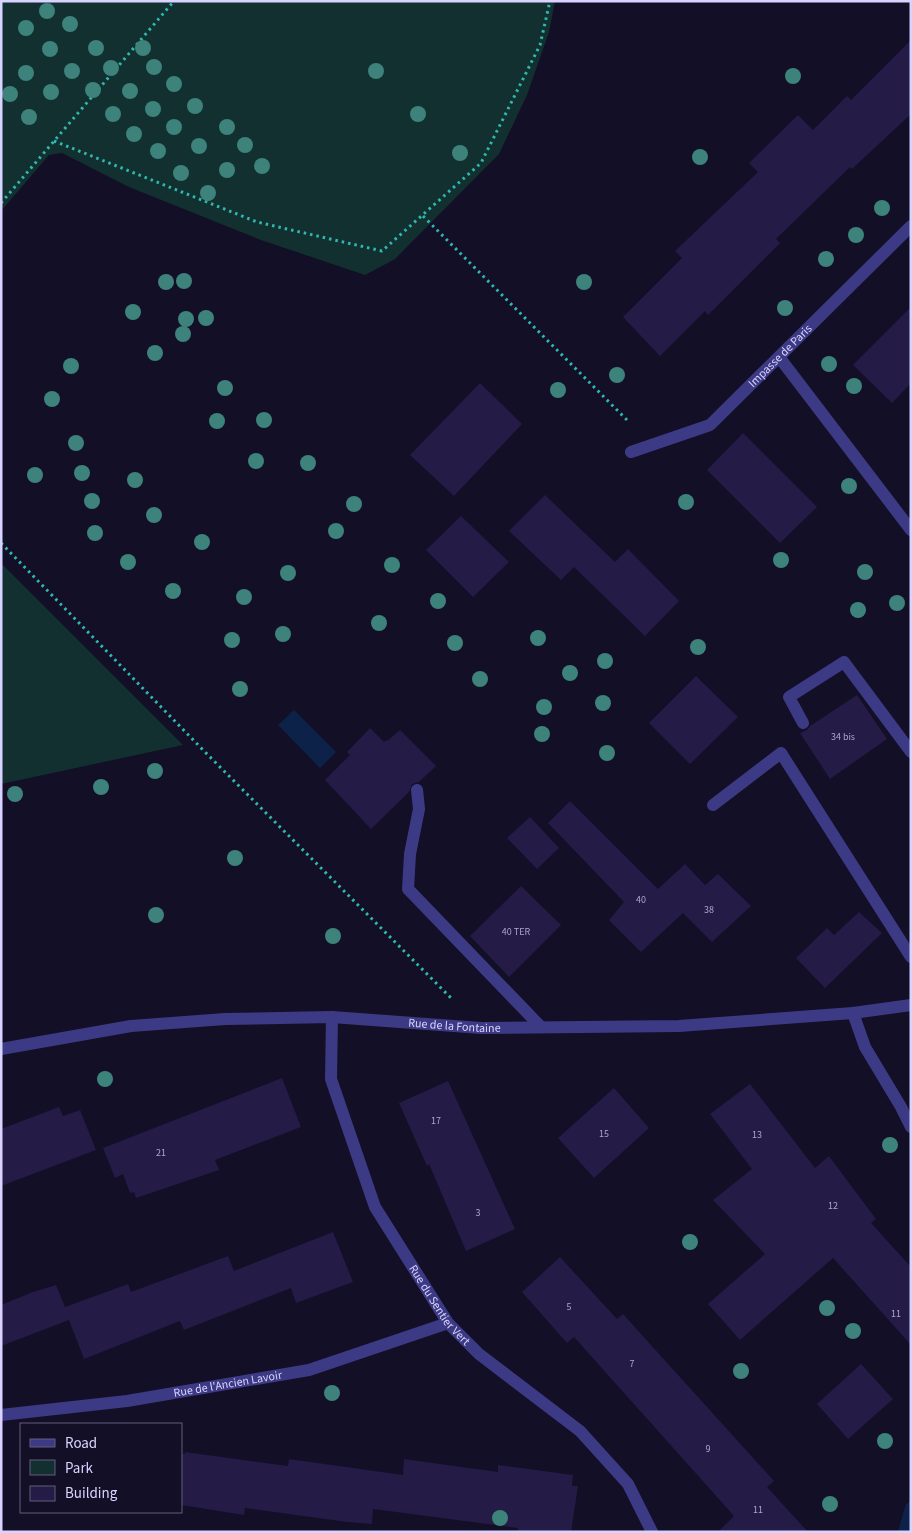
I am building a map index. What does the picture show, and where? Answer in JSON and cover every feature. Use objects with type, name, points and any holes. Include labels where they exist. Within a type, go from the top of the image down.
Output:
[{"type":"street","name":"Impasse de Paris","points":[[631,452],[710,425],[911,226]]},
{"type":"street","points":[[779,357],[911,530]]},
{"type":"street","points":[[803,723],[788,697],[844,662],[911,752]]},
{"type":"street","points":[[712,805],[781,753],[911,957]]},
{"type":"street","points":[[417,790],[419,809],[410,854],[408,889],[541,1027]]},
{"type":"street","name":"Rue de la Fontaine","points":[[1,1049],[130,1026],[225,1019],[332,1018],[481,1028],[679,1026],[853,1013],[911,1005]]},
{"type":"street","points":[[853,1013],[864,1047],[901,1106],[911,1127]]},
{"type":"street","name":"Rue du Sentier Vert","points":[[332,1018],[331,1079],[375,1207],[448,1323],[479,1354],[580,1431],[628,1484],[652,1532]]},
{"type":"street","name":"Rue de l'Ancien Lavoir","points":[[1,1415],[127,1401],[309,1370],[448,1323]]},
{"type":"path","points":[[1,203],[174,1]]},
{"type":"path","points":[[54,141],[256,222],[382,251],[481,163],[540,45],[550,1]]},
{"type":"path","points":[[423,216],[651,445]]},
{"type":"path","points":[[1,544],[212,759],[481,1028]]},
{"type":"green space","points":[[1,1],[555,1],[549,32],[527,95],[499,154],[395,259],[365,275],[261,240],[129,187],[62,153],[49,155],[1,211]]},
{"type":"green space","points":[[1,563],[183,745],[1,784]]},
{"type":"water","points":[[294,710],[336,752],[320,768],[278,725]]},
{"type":"building","points":[[911,40],[911,114],[852,169],[850,167],[776,239],[780,243],[708,315],[705,311],[660,356],[623,317],[682,258],[675,251],[758,172],[749,163],[798,115],[813,130],[847,96],[851,100]]},
{"type":"building","points":[[911,307],[911,383],[892,403],[853,365]]},
{"type":"building","points":[[480,383],[522,424],[454,496],[410,455]]},
{"type":"building","points":[[743,433],[817,507],[780,543],[707,470]]},
{"type":"building","points":[[545,495],[615,562],[628,549],[679,601],[645,636],[574,567],[561,580],[509,531]]},
{"type":"building","points":[[461,516],[509,562],[473,597],[426,550]]},
{"type":"building","points":[[696,676],[738,717],[690,764],[649,723]]},
{"type":"building","points":[[857,695],[887,739],[830,779],[800,733]]},
{"type":"building","points":[[370,728],[384,742],[400,730],[436,766],[419,782],[412,784],[409,792],[371,829],[325,780],[350,755],[347,752]]},
{"type":"building","points":[[570,801],[658,889],[685,864],[705,885],[718,874],[751,906],[712,942],[683,913],[641,952],[609,920],[624,902],[548,823]]},
{"type":"building","points":[[530,817],[559,848],[537,869],[507,838]]},
{"type":"building","points":[[521,886],[561,925],[509,977],[470,936]]},
{"type":"building","points":[[859,912],[882,933],[825,988],[796,958],[827,928],[834,935]]},
{"type":"building","points":[[282,1078],[301,1127],[215,1160],[219,1170],[136,1198],[134,1192],[130,1193],[123,1174],[115,1178],[103,1148]]},
{"type":"building","points":[[448,1081],[515,1229],[466,1251],[429,1164],[427,1166],[399,1103]]},
{"type":"building","points":[[750,1084],[815,1168],[829,1156],[876,1219],[871,1223],[911,1267],[911,1345],[833,1258],[740,1340],[708,1304],[765,1254],[713,1200],[752,1169],[710,1114]]},
{"type":"building","points":[[614,1088],[649,1128],[594,1178],[558,1138]]},
{"type":"building","points":[[59,1107],[63,1116],[80,1110],[96,1150],[1,1186],[1,1129]]},
{"type":"building","points":[[333,1232],[353,1282],[296,1303],[291,1288],[184,1330],[180,1321],[84,1359],[69,1320],[1,1346],[1,1305],[33,1292],[56,1285],[65,1307],[128,1284],[131,1292],[228,1256],[234,1271]]},
{"type":"building","points":[[560,1257],[617,1319],[623,1314],[774,1481],[767,1487],[808,1532],[718,1532],[734,1516],[574,1337],[567,1343],[522,1292]]},
{"type":"building","points":[[861,1364],[893,1399],[848,1439],[817,1404]]},
{"type":"building","points":[[185,1452],[288,1466],[289,1459],[403,1475],[404,1459],[498,1472],[498,1465],[573,1475],[572,1486],[578,1486],[571,1532],[517,1532],[518,1528],[373,1509],[372,1524],[245,1508],[244,1515],[182,1505],[182,1454],[185,1454]]},
{"type":"waterway","points":[[904,1532],[911,1508]]}]
